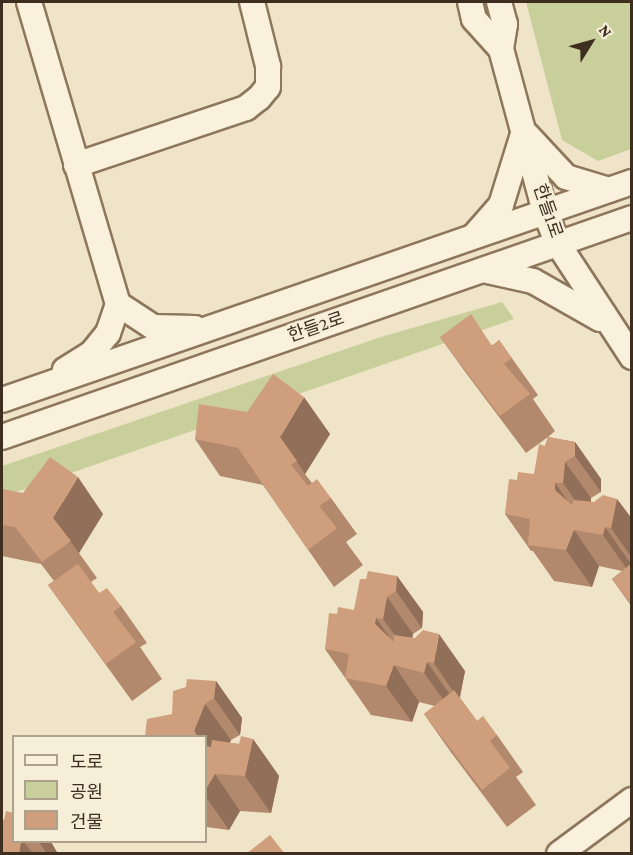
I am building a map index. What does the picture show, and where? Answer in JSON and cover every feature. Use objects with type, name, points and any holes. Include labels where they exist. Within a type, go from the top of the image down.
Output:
[{"type":"street","points":[[2,400],[92,353],[108,333],[118,304],[29,2]]},
{"type":"street","points":[[76,165],[246,108],[259,98],[268,87],[268,66],[252,2]]},
{"type":"street","name":"한들1로","points":[[470,2],[474,20],[501,50]]},
{"type":"street","name":"한들1로","points":[[499,2],[505,24],[501,50],[545,212],[558,244],[632,357]]},
{"type":"street","points":[[472,238],[501,205],[524,132],[566,177],[620,186]]},
{"type":"street","name":"한들2로","points":[[2,400],[228,324],[620,186]]},
{"type":"street","name":"한들2로","points":[[2,437],[632,218]]},
{"type":"street","points":[[483,270],[533,280],[611,327]]},
{"type":"street","points":[[118,304],[153,327],[228,324]]},
{"type":"street","points":[[559,854],[632,800]]},
{"type":"green space","points":[[526,2],[631,2],[631,149],[598,161],[562,140]]},
{"type":"green space","points":[[502,302],[514,319],[2,497],[2,466],[381,337]]},
{"type":"building","points":[[471,314],[492,346],[499,340],[512,358],[504,364],[530,394],[500,416],[440,337]]},
{"type":"building","points":[[273,374],[304,397],[280,437],[297,461],[291,465],[308,486],[317,479],[331,498],[319,506],[337,528],[308,550],[238,448],[195,439],[199,404],[247,412]]},
{"type":"building","points":[[548,437],[575,442],[575,456],[565,462],[563,483],[555,483],[555,490],[572,505],[574,500],[594,502],[603,495],[617,499],[611,528],[605,527],[603,535],[574,530],[566,550],[528,545],[530,519],[505,514],[509,479],[517,480],[518,472],[534,474],[539,444],[545,446]]},
{"type":"building","points":[[50,457],[78,477],[53,518],[71,541],[42,562],[15,527],[2,525],[2,489],[23,493]]},
{"type":"building","points":[[632,563],[632,605],[612,579]]},
{"type":"building","points":[[78,564],[99,593],[107,588],[121,606],[113,612],[136,642],[106,664],[48,585]]},
{"type":"building","points":[[368,571],[397,576],[396,591],[387,597],[383,619],[376,618],[375,624],[394,642],[394,635],[415,638],[423,630],[439,634],[434,663],[427,662],[424,673],[394,665],[386,686],[345,678],[349,654],[325,649],[329,613],[337,614],[338,607],[354,610],[360,579],[366,579]]},
{"type":"building","points":[[187,679],[216,681],[214,698],[205,704],[194,731],[196,735],[145,735],[147,719],[172,714],[173,691],[186,687]]},
{"type":"building","points":[[454,690],[477,721],[483,716],[497,735],[490,741],[510,768],[482,790],[424,714]]},
{"type":"building","points":[[241,736],[253,739],[245,776],[215,774],[207,787],[207,746],[211,747],[212,740],[239,744]]},
{"type":"building","points":[[6,811],[12,812],[12,843],[21,843],[19,854],[2,854],[2,820],[4,820]]},
{"type":"building","points":[[270,835],[285,854],[246,854]]}]
